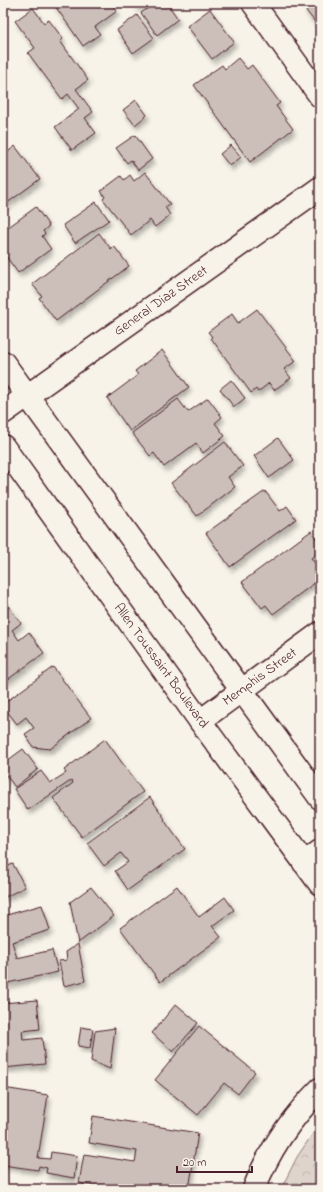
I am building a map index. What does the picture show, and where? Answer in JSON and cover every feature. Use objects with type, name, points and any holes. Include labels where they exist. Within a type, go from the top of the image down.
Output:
[{"type":"main road","points":[[252,3],[320,96]]},
{"type":"main road","name":"General Diaz Street","points":[[3,413],[320,188]]},
{"type":"main road","points":[[3,362],[320,798]]},
{"type":"main road","name":"Allen Toussaint Boulevard","points":[[3,446],[200,721],[312,857],[320,884]]},
{"type":"main road","name":"Memphis Street","points":[[200,721],[320,633]]},
{"type":"main road","points":[[254,1189],[281,1136],[297,1114],[320,1089]]},
{"type":"green space","points":[[320,1123],[320,1189],[281,1189],[297,1157]]},
{"type":"building","points":[[53,3],[111,3],[117,11],[95,27],[100,34],[83,46]]},
{"type":"building","points":[[134,3],[145,3],[137,8]]},
{"type":"building","points":[[155,3],[167,3],[178,19],[157,35],[141,13]]},
{"type":"building","points":[[310,3],[320,3],[320,24],[318,26],[304,8]]},
{"type":"building","points":[[33,8],[44,23],[49,20],[63,39],[60,41],[88,80],[76,89],[93,112],[85,118],[96,133],[72,150],[55,127],[79,109],[68,94],[62,99],[28,53],[35,48],[15,21]]},
{"type":"building","points":[[210,9],[234,42],[212,59],[187,26]]},
{"type":"building","points":[[137,15],[154,38],[133,53],[117,30]]},
{"type":"building","points":[[238,58],[247,69],[252,65],[280,103],[276,106],[293,129],[250,162],[194,85],[222,65],[225,69]]},
{"type":"building","points":[[136,100],[147,115],[135,125],[123,110]]},
{"type":"building","points":[[135,135],[152,159],[138,170],[131,160],[127,163],[116,148]]},
{"type":"building","points":[[231,145],[241,157],[230,166],[220,154]]},
{"type":"building","points":[[15,146],[40,179],[3,206],[3,156]]},
{"type":"building","points":[[145,172],[170,204],[165,207],[170,215],[155,227],[150,220],[131,235],[103,199],[105,197],[101,191],[121,176],[124,180],[130,175],[134,181]]},
{"type":"building","points":[[96,202],[109,220],[75,243],[63,225]]},
{"type":"building","points":[[36,207],[49,226],[43,231],[45,234],[42,236],[51,249],[18,273],[3,252],[3,231]]},
{"type":"building","points":[[99,233],[111,249],[114,246],[129,266],[56,321],[39,298],[42,296],[32,284]]},
{"type":"building","points":[[257,309],[296,361],[284,369],[291,378],[274,390],[269,383],[258,392],[256,389],[251,393],[208,332],[232,314],[238,323]]},
{"type":"building","points":[[162,350],[189,387],[130,431],[107,398],[138,375],[135,371]]},
{"type":"building","points":[[231,380],[245,398],[234,407],[220,389]]},
{"type":"building","points":[[208,398],[222,417],[215,423],[225,436],[203,453],[196,443],[164,467],[154,453],[150,456],[132,433],[178,399],[188,412]]},
{"type":"building","points":[[278,438],[294,460],[269,478],[254,456]]},
{"type":"building","points":[[225,442],[243,466],[228,477],[235,487],[197,516],[171,483]]},
{"type":"building","points":[[265,491],[280,511],[287,506],[296,519],[230,567],[206,533]]},
{"type":"building","points":[[311,531],[320,544],[320,551],[311,558],[320,570],[320,579],[273,614],[266,605],[262,608],[242,582]]},
{"type":"building","points":[[4,600],[21,623],[12,630],[19,640],[29,632],[44,653],[3,683],[3,601]]},
{"type":"building","points":[[53,667],[91,718],[50,749],[33,747],[25,734],[34,728],[26,717],[17,724],[3,704]]},
{"type":"building","points":[[105,739],[143,792],[82,837],[53,798],[73,783],[72,780],[28,810],[14,789],[41,771],[50,783],[66,773],[64,770]]},
{"type":"building","points":[[23,749],[38,769],[15,787],[3,771],[3,764]]},
{"type":"building","points":[[150,797],[165,819],[164,820],[185,849],[128,890],[115,871],[128,862],[121,853],[104,866],[87,843]]},
{"type":"building","points":[[3,855],[8,866],[13,864],[25,887],[3,898]]},
{"type":"building","points":[[177,886],[199,917],[225,897],[234,910],[212,926],[221,937],[160,982],[120,928]]},
{"type":"building","points":[[91,887],[114,916],[78,943],[70,902]]},
{"type":"building","points":[[42,905],[50,930],[12,942],[17,958],[52,950],[58,972],[3,984],[3,916]]},
{"type":"building","points":[[78,944],[85,981],[64,986],[59,961],[67,960],[66,952]]},
{"type":"building","points":[[37,1000],[40,1029],[22,1031],[23,1040],[42,1038],[45,1064],[3,1068],[3,1003]]},
{"type":"building","points":[[176,1004],[198,1023],[173,1052],[152,1033]]},
{"type":"building","points":[[199,1026],[255,1072],[238,1094],[224,1083],[198,1115],[155,1080]]},
{"type":"building","points":[[81,1027],[93,1029],[90,1048],[78,1046]]},
{"type":"building","points":[[115,1028],[110,1069],[91,1061],[95,1031]]},
{"type":"building","points":[[3,1088],[48,1095],[38,1158],[50,1159],[51,1152],[77,1156],[74,1178],[46,1173],[47,1168],[39,1166],[38,1170],[3,1165]]},
{"type":"building","points":[[93,1116],[198,1133],[189,1189],[114,1189],[79,1183],[84,1154],[135,1162],[137,1151],[89,1143]]}]
